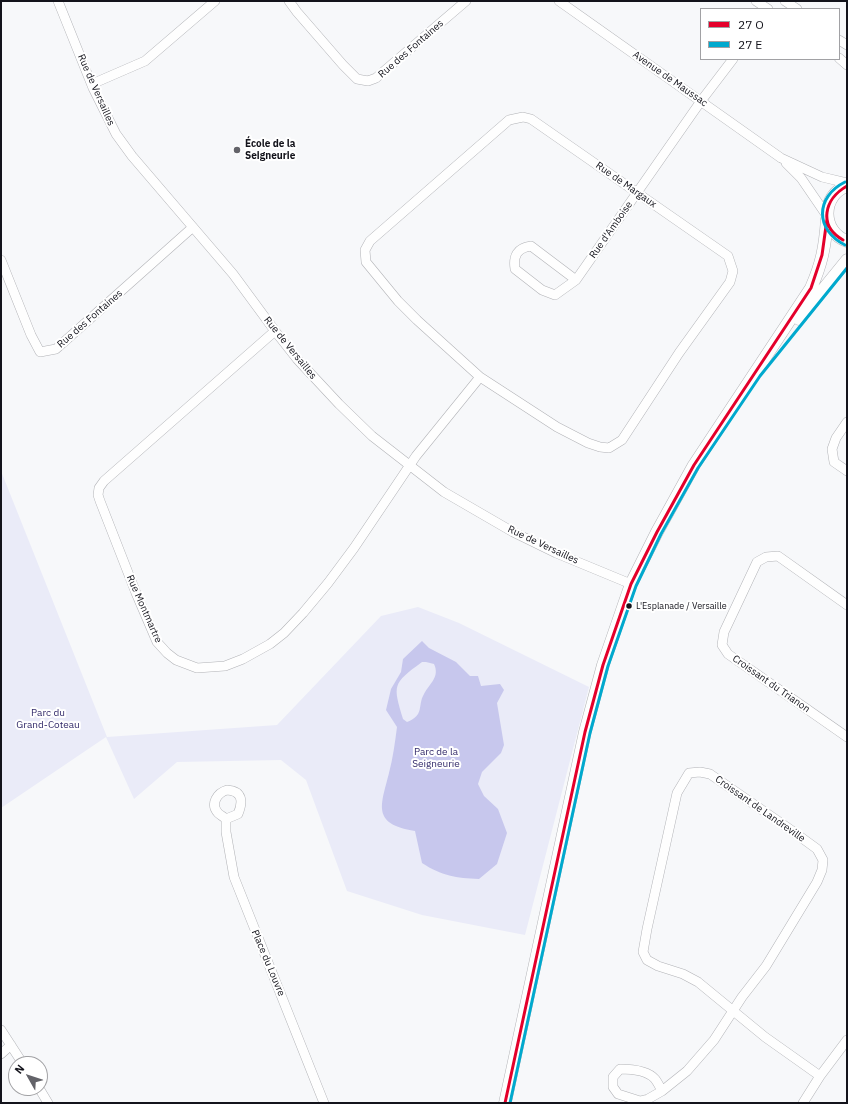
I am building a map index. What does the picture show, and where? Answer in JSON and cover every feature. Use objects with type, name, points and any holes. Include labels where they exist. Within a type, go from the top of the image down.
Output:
[{"type":"street","name":"Rue de Versailles","points":[[58,1],[99,101],[116,134],[132,156],[239,281],[275,331],[301,363],[339,404],[372,436],[444,492],[513,532],[556,553],[631,584]]},
{"type":"street","points":[[92,84],[145,61],[215,1]]},
{"type":"street","name":"Rue des Fontaines","points":[[289,1],[343,66],[357,79],[368,81],[376,78],[466,1]]},
{"type":"street","name":"Avenue de Maussac","points":[[559,1],[781,158],[822,178],[847,184]]},
{"type":"street","points":[[756,1],[766,8]]},
{"type":"street","points":[[785,1],[795,8]]},
{"type":"street","name":"Rue d'Amboise","points":[[576,280],[531,246],[524,247],[518,252],[513,260],[515,270],[542,290],[555,295],[576,280],[701,101],[732,60]]},
{"type":"street","name":"Rue de Margaux","points":[[523,117],[531,119],[638,193],[728,256],[733,271],[730,282],[679,353],[622,440],[609,448],[588,443],[557,427],[480,377],[398,301],[366,262],[366,250],[370,241],[509,120],[523,117]]},
{"type":"street","name":"Avenue de Maussac","points":[[781,158],[801,178],[827,218]]},
{"type":"street","points":[[505,1103],[585,732],[602,665],[631,584],[694,464],[756,373],[811,288],[819,270],[825,247],[829,202],[838,190],[847,184]]},
{"type":"street","points":[[827,218],[832,230],[840,239],[847,241]]},
{"type":"street","name":"Rue des Fontaines","points":[[1,260],[31,335],[40,352],[56,349],[193,227]]},
{"type":"street","points":[[756,373],[847,260]]},
{"type":"street","name":"Rue Montmartre","points":[[275,331],[163,428],[104,481],[99,488],[98,495],[106,520],[136,593],[157,642],[167,653],[176,660],[197,668],[225,666],[242,659],[276,640],[304,613],[328,583],[375,518],[409,466]]},
{"type":"street","points":[[409,466],[480,377]]},
{"type":"street","points":[[847,422],[836,438],[832,449],[834,462],[847,472]]},
{"type":"street","name":"Croissant du Trianon","points":[[847,605],[778,556],[766,557],[757,562],[724,632],[722,645],[728,654],[847,737]]},
{"type":"street","name":"Croissant de Landreville","points":[[733,1010],[766,966],[822,870],[823,860],[817,849],[710,774],[700,772],[689,773],[677,793],[643,952],[647,960],[658,966],[683,974],[698,982],[765,1037],[820,1076]]},
{"type":"street","name":"Place du Louvre","points":[[226,819],[226,832],[234,877],[324,1103]]},
{"type":"street","points":[[662,1091],[654,1078],[640,1071],[620,1069],[613,1077],[613,1087],[618,1094],[640,1101],[648,1099],[662,1091],[687,1071],[714,1040],[733,1010]]},
{"type":"street","points":[[1,1030],[18,1056]]},
{"type":"street","points":[[803,1103],[820,1076],[847,1040]]},
{"type":"street","points":[[1,1054],[11,1045]]},
{"type":"green space","name":"Parc de la Seigneurie","points":[[1,471],[107,737],[277,725],[381,616],[418,607],[459,623],[589,687],[525,935],[422,915],[347,891],[306,780],[281,760],[177,762],[134,799],[106,737],[1,808]]},
{"type":"water","points":[[422,641],[429,648],[456,662],[470,676],[478,676],[481,686],[500,684],[504,690],[497,703],[504,745],[501,753],[482,772],[478,784],[484,796],[498,809],[507,833],[497,864],[479,879],[449,876],[422,863],[415,831],[401,828],[391,823],[385,818],[382,811],[382,804],[392,762],[397,727],[386,710],[391,689],[401,672],[403,659]],"holes":[[[422,662],[434,664],[436,669],[434,680],[422,698],[420,710],[413,719],[407,722],[403,719],[400,708],[397,692],[398,686],[405,675]]]},
{"type":"transit line","points":[[845,182],[835,188],[828,196],[822,214],[828,231],[835,239],[845,245]]},
{"type":"transit line","points":[[843,240],[835,234],[830,227],[827,220],[827,213],[833,198],[839,191],[847,186]]},
{"type":"transit line","points":[[505,1103],[585,732],[603,665],[631,584],[657,532],[694,465],[811,288],[822,255],[827,219]]},
{"type":"transit line","points":[[510,1103],[590,733],[608,666],[636,586],[661,534],[698,468],[760,376],[847,268]]},
{"type":"place","name":"École de la Seigneurie","points":[[237,150]]},
{"type":"place","name":"L'Esplanade / Versaille","points":[[629,606]]},
{"type":"park label","name":"Parc du Grand-Coteau","points":[[48,718]]}]
